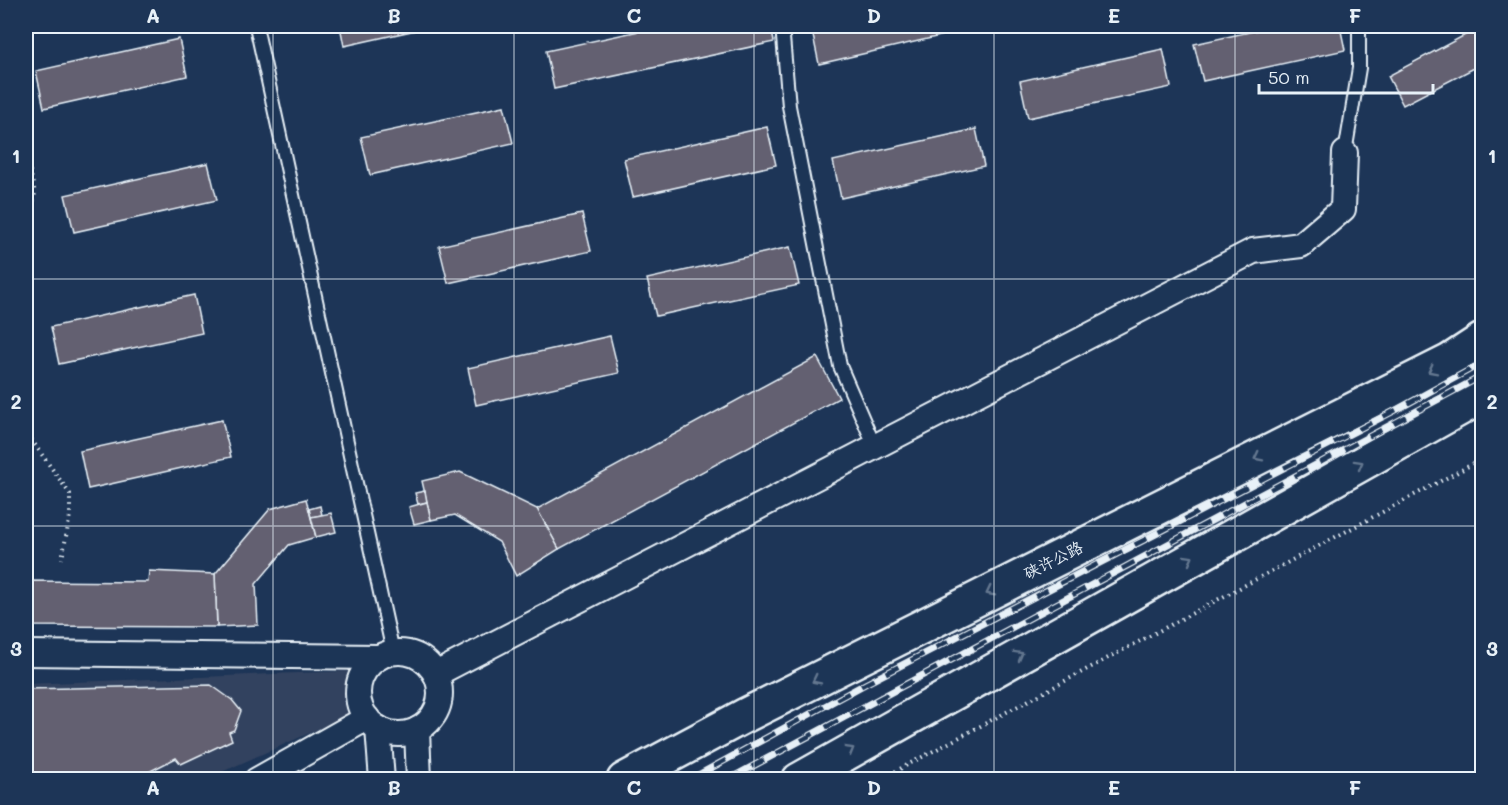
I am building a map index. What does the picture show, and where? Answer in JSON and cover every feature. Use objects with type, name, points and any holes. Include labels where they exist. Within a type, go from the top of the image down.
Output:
[{"type":"highway","name":"硖许公路","points":[[624,780],[744,716],[1450,361],[1482,340]]},
{"type":"highway","points":[[799,780],[1482,396]]},
{"type":"street","points":[[436,674],[1253,251],[1301,245],[1343,209],[1345,153]]},
{"type":"street","points":[[26,653],[386,655],[406,652],[418,656],[429,664],[436,674],[440,687],[440,699],[436,712],[417,730],[398,733],[372,723],[257,780]]},
{"type":"street","points":[[382,780],[372,723],[360,706],[358,692],[361,678],[368,666],[386,655]]},
{"type":"street","points":[[417,730],[419,780]]},
{"type":"lane","points":[[256,26],[386,655]]},
{"type":"lane","points":[[782,26],[789,106],[840,366],[875,447]]},
{"type":"lane","points":[[1345,153],[1359,68],[1359,26]]},
{"type":"path","points":[[26,153],[35,193],[26,238]]},
{"type":"path","points":[[26,388],[26,397]]},
{"type":"path","points":[[26,429],[70,494],[70,515],[62,559]]},
{"type":"path","points":[[879,780],[1482,459]]},
{"type":"shaded area","points":[[348,671],[344,702],[348,716],[206,779],[26,779],[26,684]]},
{"type":"building","points":[[340,26],[434,26],[344,46]]},
{"type":"building","points":[[662,26],[771,26],[774,42],[554,89],[546,51]]},
{"type":"building","points":[[811,26],[961,26],[962,31],[819,64]]},
{"type":"building","points":[[1277,26],[1340,26],[1345,50],[1203,81],[1194,44]]},
{"type":"building","points":[[1482,26],[1482,64],[1403,105],[1388,76]]},
{"type":"building","points":[[179,39],[187,76],[44,108],[36,71]]},
{"type":"building","points":[[1163,49],[1171,87],[1028,118],[1020,81]]},
{"type":"building","points":[[504,106],[513,143],[370,175],[361,137]]},
{"type":"building","points":[[767,127],[776,165],[633,197],[624,159]]},
{"type":"building","points":[[976,129],[984,166],[841,198],[833,161]]},
{"type":"building","points":[[208,163],[217,200],[74,232],[65,195]]},
{"type":"building","points":[[582,214],[591,251],[448,283],[439,246]]},
{"type":"building","points":[[790,247],[799,285],[656,316],[647,279]]},
{"type":"building","points":[[194,295],[202,333],[59,364],[51,327]]},
{"type":"building","points":[[610,336],[619,373],[476,405],[468,368]]},
{"type":"building","points":[[817,357],[839,398],[559,549],[537,509]]},
{"type":"building","points":[[222,420],[231,457],[88,489],[80,451]]},
{"type":"building","points":[[460,472],[537,509],[559,549],[516,576],[499,542],[455,515],[431,520],[422,481]]},
{"type":"building","points":[[425,491],[427,502],[418,504],[415,493]]},
{"type":"building","points":[[306,499],[316,537],[289,545],[256,584],[258,625],[217,627],[215,574],[270,509]]},
{"type":"building","points":[[427,502],[431,520],[414,524],[409,507]]},
{"type":"building","points":[[320,506],[322,515],[311,517],[309,509]]},
{"type":"building","points":[[331,513],[336,532],[316,537],[311,517]]},
{"type":"building","points":[[149,571],[215,574],[217,627],[26,626],[26,581],[148,582]]},
{"type":"building","points":[[211,685],[232,700],[241,711],[234,730],[229,732],[232,740],[181,764],[176,758],[133,780],[26,780],[26,689]]},
{"type":"railway","points":[[689,780],[867,683],[1398,409],[1482,363]]},
{"type":"railway","points":[[727,780],[1482,376]]}]
